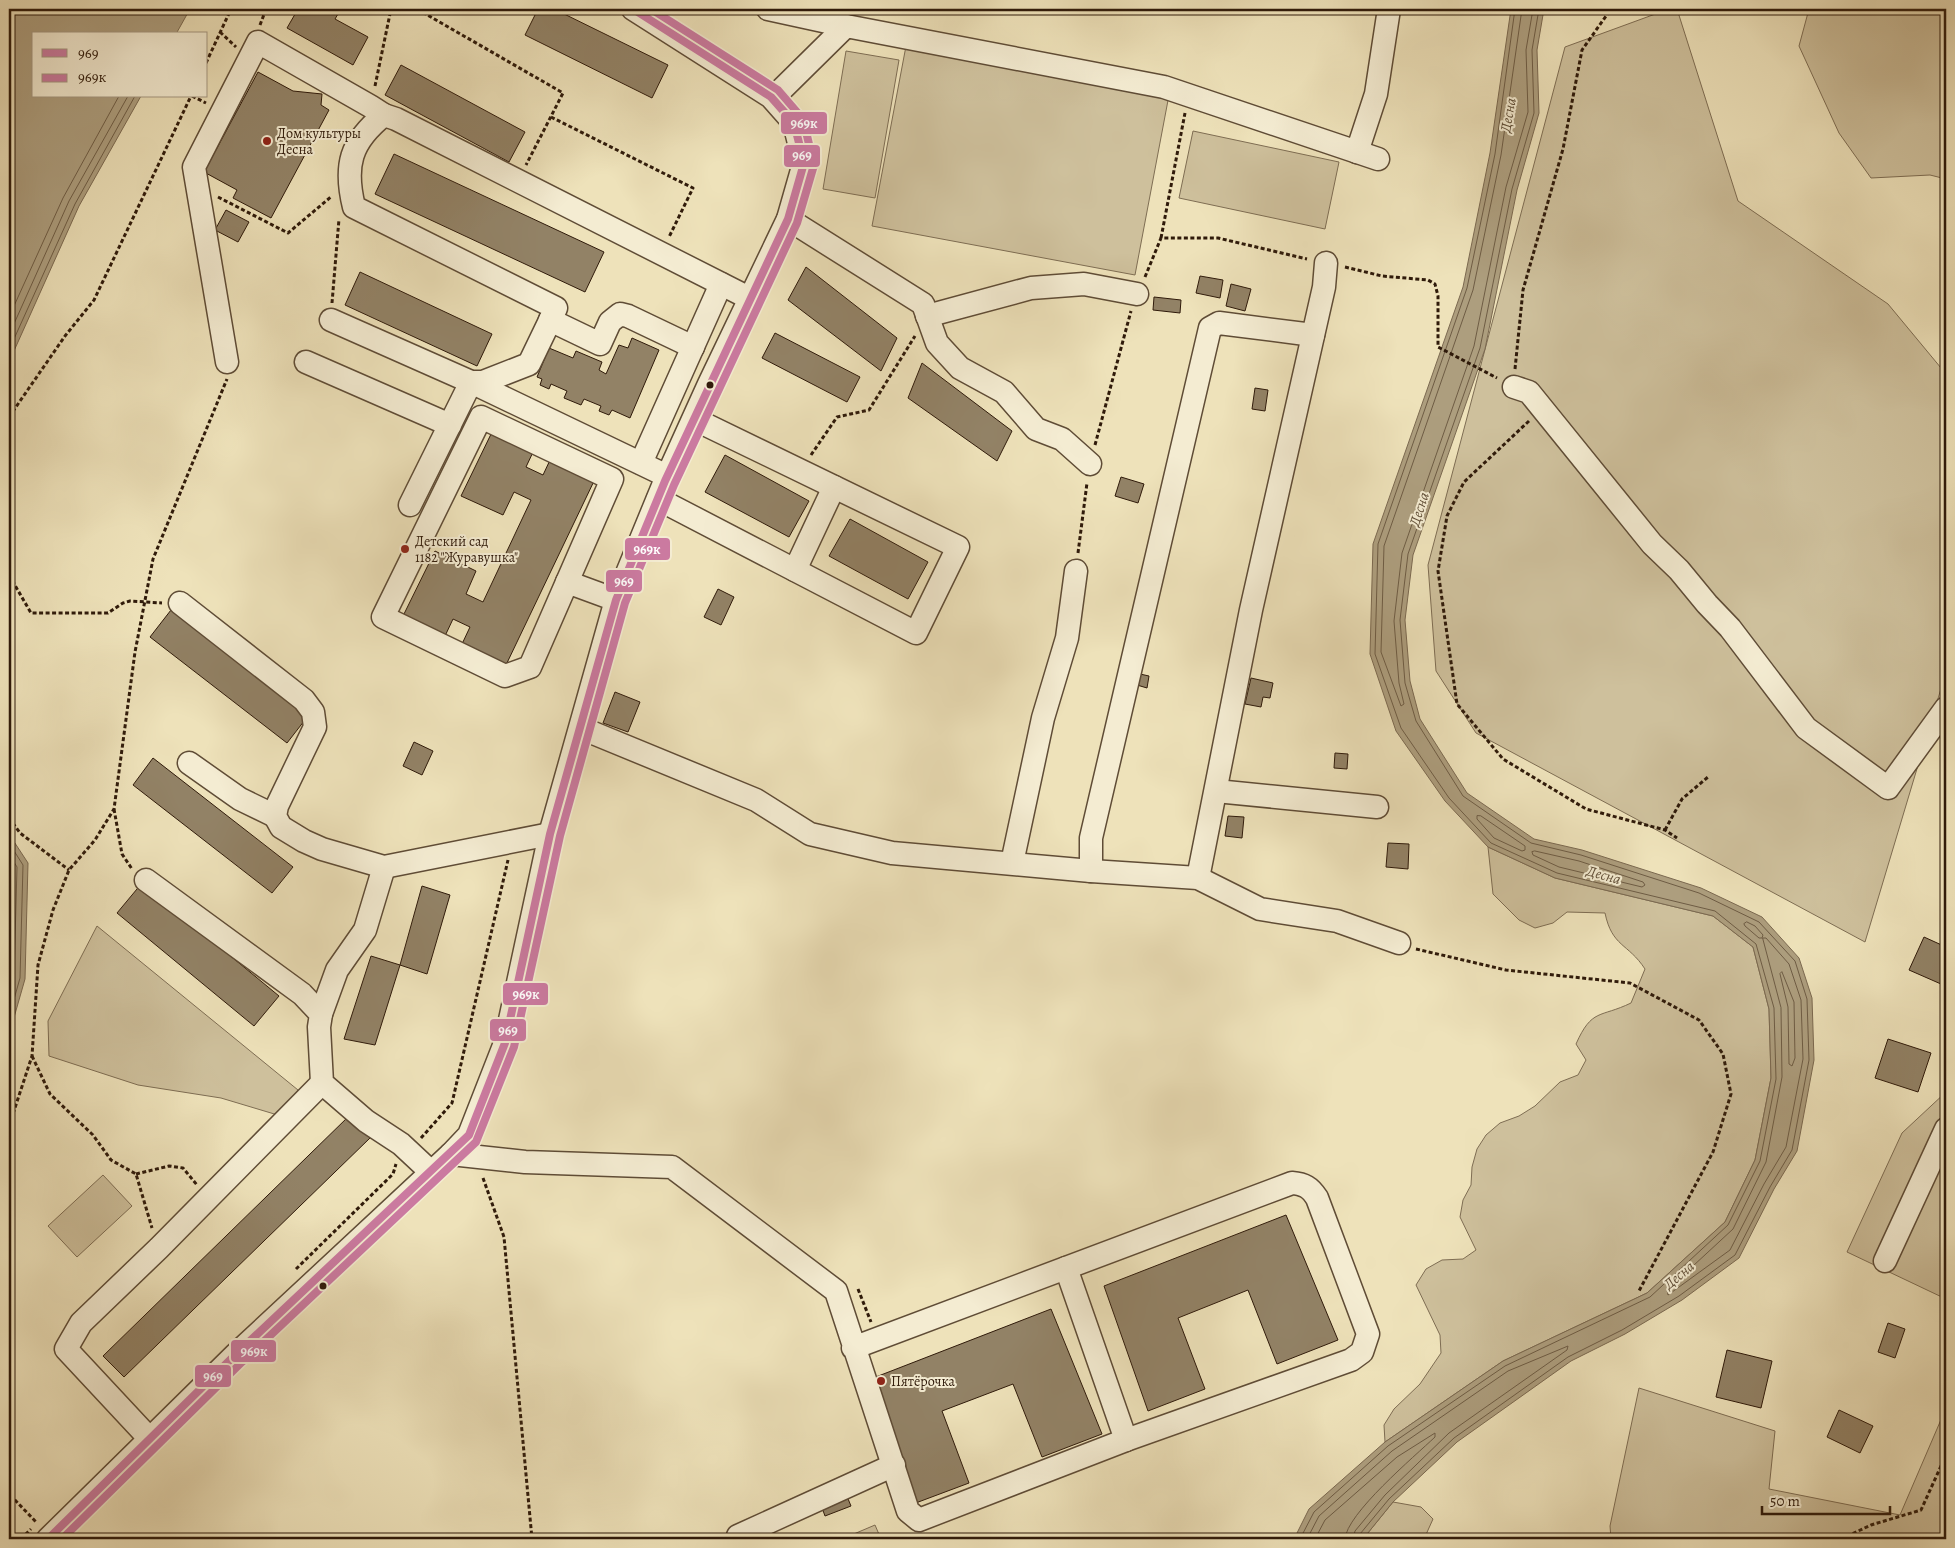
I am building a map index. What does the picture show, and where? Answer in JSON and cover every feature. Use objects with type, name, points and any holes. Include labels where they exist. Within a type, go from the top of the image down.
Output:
[{"type":"street","points":[[52,1529],[469,1135],[505,1043],[550,834],[616,600],[668,476],[749,298],[788,219],[804,163],[794,123],[773,98],[633,9]]},
{"type":"street","points":[[768,9],[846,26],[1164,87],[1378,159]]},
{"type":"street","points":[[1357,152],[1376,94],[1389,9]]},
{"type":"street","points":[[773,98],[846,26]]},
{"type":"street","points":[[227,362],[194,167],[258,42],[377,110],[749,298]]},
{"type":"street","points":[[377,110],[353,152],[348,182],[354,207],[556,308],[529,364],[483,382],[471,382]]},
{"type":"street","points":[[788,219],[923,304],[937,343],[960,368],[1004,392],[1036,430],[1062,439],[1090,464]]},
{"type":"street","points":[[1198,878],[1251,610],[1324,287],[1326,263]]},
{"type":"street","points":[[641,463],[721,284]]},
{"type":"street","points":[[927,316],[1031,288],[1084,284],[1138,294]]},
{"type":"street","points":[[550,320],[600,344],[610,322],[620,314],[693,347]]},
{"type":"street","points":[[331,320],[471,382],[668,476]]},
{"type":"street","points":[[1091,871],[1091,838],[1210,328],[1219,323],[1313,334]]},
{"type":"street","points":[[306,362],[450,425]]},
{"type":"street","points":[[410,505],[471,382]]},
{"type":"street","points":[[1514,387],[1529,392],[1543,408],[1652,544],[1679,570],[1706,604],[1730,628],[1806,728],[1888,788],[1946,708]]},
{"type":"street","points":[[481,417],[612,479],[567,582],[530,667],[505,676],[382,617],[481,417]]},
{"type":"street","points":[[658,499],[916,633],[958,548],[694,419]]},
{"type":"street","points":[[795,570],[834,487]]},
{"type":"street","points":[[1012,863],[1043,718],[1067,638],[1076,571]]},
{"type":"street","points":[[567,582],[616,600]]},
{"type":"street","points":[[180,603],[304,700],[313,712],[314,727],[277,806],[275,816]]},
{"type":"street","points":[[581,728],[756,800],[810,834],[892,852],[1091,871],[1198,878],[1260,909],[1337,921],[1399,943]]},
{"type":"street","points":[[189,763],[240,799],[275,816],[281,827],[304,841],[322,849],[384,867],[550,834]]},
{"type":"street","points":[[1216,791],[1377,807]]},
{"type":"street","points":[[384,867],[365,930],[337,970],[321,1014],[319,1027],[322,1083],[366,1121],[401,1144],[430,1172]]},
{"type":"street","points":[[146,880],[302,994],[321,1014]]},
{"type":"street","points":[[149,1438],[66,1349],[81,1323],[159,1248],[322,1083]]},
{"type":"street","points":[[1886,1261],[1946,1129]]},
{"type":"street","points":[[450,1154],[525,1162],[672,1167],[845,1286],[853,1348],[908,1511],[919,1520],[1126,1440],[1351,1360],[1362,1352],[1367,1344],[1368,1334],[1317,1198],[1311,1189],[1302,1184],[1292,1183],[853,1348]]},
{"type":"street","points":[[1066,1268],[1126,1440]]},
{"type":"street","points":[[738,1536],[894,1465]]},
{"type":"path","points":[[208,59],[231,9]]},
{"type":"path","points":[[377,110],[391,9]]},
{"type":"path","points":[[417,9],[563,93],[518,181]]},
{"type":"path","points":[[1438,296],[1438,347],[1514,387],[1523,290],[1563,149],[1582,50],[1611,9]]},
{"type":"path","points":[[1161,238],[1188,95]]},
{"type":"path","points":[[9,417],[65,336],[94,300],[190,98]]},
{"type":"path","points":[[551,117],[693,188],[661,253]]},
{"type":"path","points":[[197,186],[288,234],[348,182]]},
{"type":"path","points":[[331,320],[334,261],[340,216]]},
{"type":"path","points":[[801,471],[837,417],[869,410],[927,316]]},
{"type":"path","points":[[146,880],[129,867],[122,854],[114,809],[135,652],[153,560],[169,517],[227,383],[227,362]]},
{"type":"path","points":[[1543,408],[1464,482],[1447,516],[1438,571],[1457,704],[1503,759],[1519,770],[1586,810],[1665,830],[1677,838]]},
{"type":"path","points":[[9,575],[31,613],[108,613],[122,603],[130,601],[145,604],[180,603]]},
{"type":"path","points":[[1665,830],[1682,799],[1708,777]]},
{"type":"path","points":[[9,1126],[32,1056],[38,965],[53,910],[69,870],[95,840],[114,809]]},
{"type":"path","points":[[9,818],[20,833],[69,870]]},
{"type":"path","points":[[293,1272],[393,1174],[396,1165],[393,1152],[408,1135],[416,1141],[421,1139],[452,1103],[513,840]]},
{"type":"path","points":[[1399,943],[1421,951],[1506,970],[1582,976],[1630,983],[1699,1020],[1723,1054],[1731,1094],[1712,1152],[1639,1291]]},
{"type":"path","points":[[32,1056],[50,1094],[94,1135],[111,1160],[136,1174],[169,1166],[183,1168],[208,1198]]},
{"type":"path","points":[[136,1174],[159,1248]]},
{"type":"path","points":[[480,1175],[484,1179],[504,1237],[532,1539]]},
{"type":"path","points":[[845,1286],[878,1339]]},
{"type":"path","points":[[1841,1539],[1871,1525],[1921,1510],[1946,1455]]},
{"type":"path","points":[[9,1497],[52,1529]]},
{"type":"path","points":[[21,1539],[52,1529]]},
{"type":"shaded area","points":[[1669,9],[1677,9],[1738,201],[1888,304],[1946,374],[1946,672],[1865,942],[1476,733],[1436,671],[1428,565],[1565,47]]},
{"type":"shaded area","points":[[1809,9],[1946,9],[1946,179],[1930,175],[1871,178],[1839,133],[1799,46]]},
{"type":"shaded area","points":[[906,46],[1169,95],[1135,275],[872,226]]},
{"type":"shaded area","points":[[846,51],[899,60],[875,198],[823,189]]},
{"type":"shaded area","points":[[1193,131],[1339,162],[1325,229],[1179,198]]},
{"type":"shaded area","points":[[1488,847],[1555,878],[1713,916],[1753,947],[1769,1009],[1771,1078],[1755,1160],[1725,1222],[1647,1293],[1503,1361],[1385,1442],[1384,1425],[1394,1409],[1420,1384],[1441,1353],[1440,1335],[1416,1285],[1426,1269],[1442,1260],[1463,1259],[1476,1250],[1460,1217],[1463,1200],[1471,1185],[1472,1167],[1477,1149],[1486,1135],[1500,1123],[1519,1116],[1535,1106],[1560,1082],[1578,1075],[1586,1060],[1576,1044],[1587,1025],[1598,1016],[1631,1003],[1645,969],[1633,954],[1616,939],[1608,924],[1605,913],[1567,912],[1553,923],[1535,928],[1519,920],[1493,894]]},
{"type":"shaded area","points":[[97,926],[298,1090],[281,1116],[221,1098],[138,1085],[49,1056],[48,1021]]},
{"type":"shaded area","points":[[1946,1092],[1946,1299],[1847,1252],[1902,1133]]},
{"type":"shaded area","points":[[103,1175],[132,1206],[77,1257],[48,1226]]},
{"type":"shaded area","points":[[1639,1388],[1775,1431],[1769,1489],[1900,1515],[1946,1408],[1946,1539],[1611,1539],[1610,1526]]},
{"type":"shaded area","points":[[1393,1502],[1421,1507],[1433,1519],[1424,1539],[1363,1539]]},
{"type":"shaded area","points":[[875,1525],[881,1539],[842,1539]]},
{"type":"water","points":[[17,9],[190,9],[177,32],[32,32],[32,98],[140,98],[79,206],[9,362],[9,28]]},
{"type":"water","name":"Десна","points":[[1511,9],[1544,9],[1537,50],[1539,113],[1517,190],[1485,349],[1413,555],[1405,620],[1410,681],[1420,719],[1467,793],[1534,839],[1582,850],[1701,888],[1762,917],[1799,958],[1812,998],[1814,1060],[1797,1151],[1774,1189],[1739,1258],[1682,1300],[1625,1334],[1571,1361],[1457,1442],[1393,1502],[1363,1539],[1294,1539],[1309,1509],[1385,1442],[1503,1361],[1647,1293],[1725,1222],[1755,1160],[1771,1078],[1769,1009],[1753,947],[1713,916],[1555,878],[1488,847],[1445,801],[1396,731],[1370,654],[1373,544],[1463,287],[1490,153]]},
{"type":"water","points":[[9,834],[28,863],[25,979],[9,1035]]},
{"type":"building","points":[[298,9],[341,9],[335,19],[368,37],[353,65],[287,28]]},
{"type":"building","points":[[538,9],[554,9],[668,65],[652,98],[525,35]]},
{"type":"building","points":[[401,65],[525,132],[509,162],[385,95]]},
{"type":"building","name":"Дом культуры Десна","points":[[258,72],[293,91],[322,94],[321,105],[329,110],[271,218],[233,198],[237,190],[204,172]]},
{"type":"building","points":[[394,154],[604,252],[585,292],[375,194]]},
{"type":"building","points":[[226,210],[249,222],[238,242],[215,230]]},
{"type":"building","points":[[806,267],[897,338],[881,371],[788,300]]},
{"type":"building","points":[[360,272],[492,334],[477,366],[345,305]]},
{"type":"building","points":[[1200,276],[1223,280],[1220,298],[1196,293]]},
{"type":"building","points":[[1231,284],[1251,289],[1245,311],[1226,306]]},
{"type":"building","points":[[1154,297],[1181,300],[1180,313],[1153,310]]},
{"type":"building","points":[[775,333],[860,377],[847,402],[762,358]]},
{"type":"building","points":[[632,338],[659,350],[630,418],[612,410],[609,415],[599,411],[601,406],[584,399],[581,405],[564,398],[567,391],[551,384],[549,389],[540,385],[542,379],[537,377],[549,348],[573,358],[576,351],[602,362],[599,370],[606,374],[619,345],[628,348]]},
{"type":"building","points":[[922,363],[1012,431],[997,461],[908,398]]},
{"type":"building","points":[[1255,388],[1268,390],[1265,411],[1252,409]]},
{"type":"building","points":[[493,430],[534,450],[526,467],[543,475],[551,458],[595,479],[506,665],[462,644],[470,627],[453,619],[445,636],[403,616],[435,551],[476,571],[466,594],[483,602],[531,500],[514,492],[503,515],[461,496]]},
{"type":"building","points":[[725,455],[809,501],[789,537],[705,492]]},
{"type":"building","points":[[1121,477],[1144,484],[1138,503],[1115,496]]},
{"type":"building","points":[[850,519],[928,562],[908,599],[829,556]]},
{"type":"building","points":[[718,589],[734,597],[721,625],[704,617]]},
{"type":"building","points":[[171,610],[308,716],[287,743],[150,637]]},
{"type":"building","points":[[1140,674],[1149,676],[1147,688],[1137,685]]},
{"type":"building","points":[[1251,678],[1273,683],[1270,698],[1263,697],[1261,707],[1245,704]]},
{"type":"building","points":[[615,692],[640,702],[628,732],[603,723]]},
{"type":"building","points":[[414,742],[433,751],[422,775],[403,766]]},
{"type":"building","points":[[1335,753],[1348,754],[1347,769],[1334,768]]},
{"type":"building","points":[[153,758],[293,867],[272,893],[133,785]]},
{"type":"building","points":[[1228,816],[1244,817],[1242,838],[1225,836]]},
{"type":"building","points":[[1388,843],[1409,844],[1408,869],[1386,867]]},
{"type":"building","points":[[142,883],[279,996],[254,1026],[117,913]]},
{"type":"building","points":[[422,886],[450,895],[427,974],[400,965]]},
{"type":"building","points":[[1924,937],[1946,947],[1946,973],[1941,984],[1909,970]]},
{"type":"building","points":[[371,956],[400,965],[375,1045],[344,1039]]},
{"type":"building","points":[[1888,1039],[1931,1053],[1918,1092],[1875,1078]]},
{"type":"building","points":[[349,1116],[370,1138],[124,1377],[103,1356]]},
{"type":"building","points":[[1286,1215],[1338,1340],[1277,1364],[1248,1290],[1178,1318],[1205,1389],[1148,1411],[1104,1286]]},
{"type":"building","points":[[1051,1309],[1102,1434],[1042,1457],[1013,1384],[942,1411],[969,1483],[913,1504],[868,1380]]},
{"type":"building","points":[[1888,1323],[1905,1329],[1895,1358],[1878,1352]]},
{"type":"building","points":[[1727,1350],[1772,1361],[1761,1408],[1716,1397]]},
{"type":"building","points":[[1839,1410],[1873,1426],[1860,1453],[1827,1437]]},
{"type":"building","points":[[846,1494],[851,1506],[825,1516],[821,1505]]},
{"type":"transit line","name":"969","points":[[48,1539],[235,1355],[469,1135],[505,1043],[550,834],[616,600],[665,481],[788,219],[804,163],[794,123],[771,97],[633,9]]},
{"type":"transit line","name":"969к","points":[[62,1539],[242,1362],[476,1142],[514,1047],[560,836],[625,603],[674,485],[797,223],[814,165],[803,119],[778,90],[651,9]]},
{"type":"place","name":"Дом культуры Десна","points":[[267,141]]},
{"type":"place","name":"Детский сад 1182 \"Журавушка\"","points":[[405,549]]},
{"type":"place","name":"Пятёрочка","points":[[881,1381]]}]
